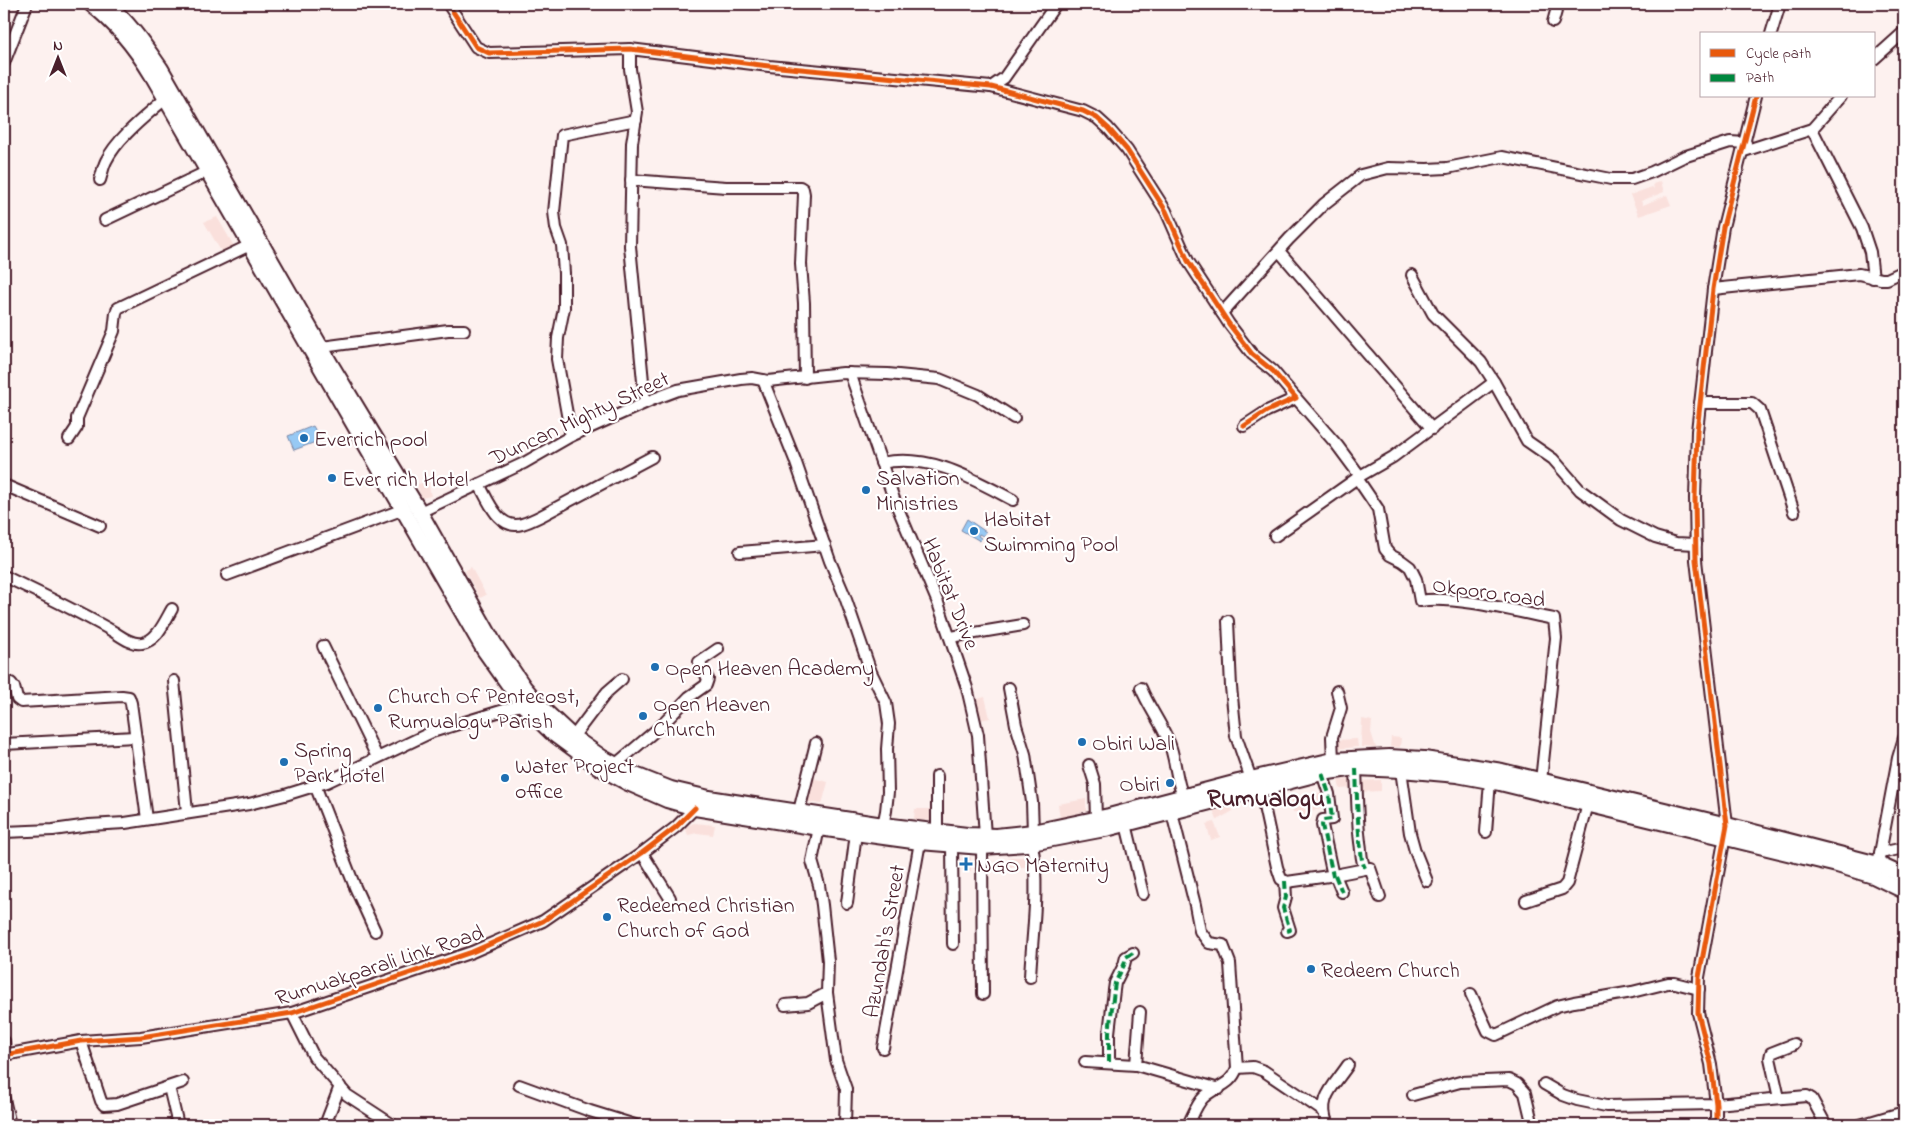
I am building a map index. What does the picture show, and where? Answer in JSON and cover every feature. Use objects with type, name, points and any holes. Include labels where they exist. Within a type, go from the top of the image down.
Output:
[{"type":"main road","points":[[92,4],[114,22],[132,44],[166,98],[484,650],[529,702],[551,732],[598,766],[644,790],[667,800],[695,808],[819,828],[920,842],[952,844],[1033,838],[1126,824],[1172,813],[1256,783],[1334,760],[1393,765],[1457,775],[1725,832],[1879,858],[1904,876]]},
{"type":"main road","points":[[116,7],[161,69],[529,702],[603,758],[633,774],[671,789],[709,798],[882,825],[937,831],[983,841]]},
{"type":"main road","points":[[1033,838],[1096,818],[1183,796],[1256,783],[1356,768],[1458,763],[1541,780],[1725,832],[1873,876],[1904,890]]},
{"type":"street","points":[[4,63],[28,4]]},
{"type":"street","points":[[448,4],[476,47],[489,53],[630,49],[769,66],[992,87],[1084,111],[1097,118],[1127,150],[1166,211],[1188,261],[1252,354],[1273,371],[1337,445],[1359,477]]},
{"type":"street","points":[[992,87],[1004,78],[1056,4]]},
{"type":"street","points":[[1553,22],[1558,4]]},
{"type":"street","points":[[1772,32],[1780,4]]},
{"type":"street","points":[[1876,57],[1904,32]]},
{"type":"street","points":[[630,49],[630,69],[637,112],[632,142],[630,246],[645,402]]},
{"type":"street","points":[[100,180],[106,161],[116,147],[137,123],[166,98]]},
{"type":"street","points":[[1716,1125],[1716,1104],[1711,1064],[1698,1013],[1699,977],[1725,832],[1697,570],[1695,498],[1697,432],[1713,288],[1723,227],[1745,147],[1756,98]]},
{"type":"street","points":[[1222,313],[1324,204],[1361,175],[1388,168],[1447,168],[1502,157],[1611,179],[1632,178],[1652,172],[1683,156],[1730,142],[1745,147],[1812,128],[1839,98]]},
{"type":"street","points":[[571,436],[557,359],[558,338],[564,308],[564,273],[562,245],[556,228],[554,212],[562,135],[636,120]]},
{"type":"street","points":[[1812,128],[1862,228],[1870,252],[1873,278]]},
{"type":"street","points":[[105,220],[208,171]]},
{"type":"street","points":[[631,180],[726,187],[800,187],[803,189],[801,264],[804,302],[805,378]]},
{"type":"street","points":[[69,439],[77,427],[77,418],[114,331],[118,308],[250,245]]},
{"type":"street","points":[[1279,251],[1432,429]]},
{"type":"street","points":[[1713,288],[1859,274],[1887,279],[1904,271]]},
{"type":"street","points":[[1412,276],[1433,314],[1481,362],[1527,441],[1553,459],[1580,490],[1621,520],[1676,543],[1696,544]]},
{"type":"street","points":[[322,347],[448,330],[464,330]]},
{"type":"street","name":"Duncan Mighty Street","points":[[420,512],[524,463],[571,436],[645,402],[678,390],[741,379],[768,381],[848,373],[888,374],[939,379],[978,395],[1014,418]]},
{"type":"street","name":"Habitat Drive","points":[[848,373],[851,376],[897,507],[951,637],[967,688],[978,735],[983,841],[983,994]]},
{"type":"street","points":[[763,380],[791,449],[871,672],[886,703],[889,724],[887,749],[888,792],[882,825]]},
{"type":"street","points":[[1275,536],[1359,477],[1393,457],[1494,382]]},
{"type":"street","points":[[1244,426],[1267,411],[1296,398]]},
{"type":"street","points":[[1700,403],[1752,403],[1758,407],[1783,475],[1794,512]]},
{"type":"street","points":[[479,484],[501,520],[515,526],[541,516],[652,457]]},
{"type":"street","points":[[882,463],[906,460],[932,463],[966,475],[1013,500]]},
{"type":"street","name":"Okporo road","points":[[1359,477],[1378,509],[1385,549],[1390,555],[1410,567],[1416,579],[1420,601],[1428,599],[1467,603],[1554,619],[1556,638],[1541,780]]},
{"type":"street","points":[[4,485],[100,526]]},
{"type":"street","points":[[227,575],[404,509]]},
{"type":"street","points":[[740,552],[824,545]]},
{"type":"street","points":[[4,576],[74,609],[130,641],[142,644],[151,640],[172,609]]},
{"type":"street","points":[[1228,621],[1231,687],[1236,736],[1256,783],[1281,879],[1285,881],[1334,875],[1370,868],[1380,897]]},
{"type":"street","points":[[951,637],[1023,625]]},
{"type":"street","points":[[323,646],[377,757]]},
{"type":"street","points":[[616,764],[661,726],[690,697],[706,685],[708,679],[698,662],[718,649]]},
{"type":"street","points":[[573,737],[606,692],[622,679]]},
{"type":"street","points":[[174,681],[187,812]]},
{"type":"street","points":[[4,682],[11,683],[17,699],[22,702],[129,697],[146,819]]},
{"type":"street","points":[[1009,688],[1016,725],[1025,754],[1032,802],[1035,887],[1030,977]]},
{"type":"street","points":[[1141,688],[1169,742],[1183,796]]},
{"type":"street","points":[[1334,760],[1332,737],[1341,708],[1337,691]]},
{"type":"street","points":[[4,832],[53,830],[125,823],[249,804],[327,782],[432,732],[529,702]]},
{"type":"street","points":[[4,744],[135,737]]},
{"type":"street","points":[[1879,858],[1896,767],[1904,738]]},
{"type":"street","points":[[799,811],[816,743]]},
{"type":"street","points":[[1089,765],[1095,784],[1096,818]]},
{"type":"street","points":[[1393,765],[1415,851],[1427,881]]},
{"type":"street","points":[[1356,768],[1357,826],[1361,844],[1360,858],[1365,868]]},
{"type":"street","points":[[1322,773],[1329,794],[1332,818],[1323,820],[1322,825],[1334,875],[1342,892]]},
{"type":"street","points":[[936,776],[937,831]]},
{"type":"street","points":[[1486,832],[1490,781]]},
{"type":"street","points":[[314,786],[375,931]]},
{"type":"street","points":[[1526,901],[1562,889],[1568,883],[1588,804]]},
{"type":"street","name":"Rumuakparali Link Road","points":[[4,1055],[81,1041],[141,1037],[292,1013],[472,952],[543,921],[642,853],[676,827],[695,808]]},
{"type":"street","points":[[1172,813],[1196,905],[1200,931],[1209,943],[1223,945],[1230,963],[1237,1068],[1235,1076],[1219,1089],[1204,1097],[1188,1125]]},
{"type":"street","points":[[1126,824],[1143,894]]},
{"type":"street","points":[[819,828],[812,861],[819,885],[822,905],[828,960],[827,993],[836,1060],[846,1090],[845,1125]]},
{"type":"street","points":[[847,903],[856,833]]},
{"type":"street","name":"Azundah's Street","points":[[883,1048],[920,842]]},
{"type":"street","points":[[952,844],[953,944]]},
{"type":"street","points":[[1879,858],[1904,848]]},
{"type":"street","points":[[642,853],[670,898]]},
{"type":"street","points":[[1285,881],[1286,897],[1284,908],[1290,930],[1287,931]]},
{"type":"street","points":[[1109,1062],[1109,1033],[1115,983],[1126,957],[1133,953]]},
{"type":"street","points":[[1471,994],[1488,1031],[1496,1034],[1557,1006],[1632,992],[1668,983],[1699,989]]},
{"type":"street","points":[[785,1005],[808,1002],[827,993]]},
{"type":"street","points":[[1136,1065],[1140,1012]]},
{"type":"street","points":[[292,1013],[314,1057],[347,1095],[393,1125]]},
{"type":"street","points":[[4,1041],[4,1055]]},
{"type":"street","points":[[81,1041],[100,1101],[104,1105],[118,1104],[183,1082]]},
{"type":"street","points":[[1779,1098],[1770,1058],[1771,1053],[1794,1044]]},
{"type":"street","points":[[1085,1062],[1136,1065],[1219,1089]]},
{"type":"street","points":[[1328,1125],[1323,1111],[1324,1101],[1348,1065]]},
{"type":"street","points":[[1237,1068],[1259,1068],[1323,1111]]},
{"type":"street","points":[[1413,1095],[1460,1082],[1509,1080],[1517,1084],[1525,1093],[1531,1125]]},
{"type":"street","points":[[1544,1084],[1563,1095],[1591,1104],[1606,1106],[1716,1104],[1807,1096],[1812,1099],[1826,1125]]},
{"type":"street","points":[[519,1085],[635,1125]]},
{"type":"street","points":[[325,1125],[340,1086]]},
{"type":"street","points":[[169,1087],[178,1125]]},
{"type":"street","points":[[4,1099],[10,1125]]},
{"type":"street","points":[[1860,1125],[1904,1112]]},
{"type":"shaded area","points":[[1661,181],[1664,192],[1641,201],[1643,205],[1667,195],[1671,205],[1639,216],[1630,195],[1652,187],[1654,189],[1653,184]]},
{"type":"shaded area","points":[[217,217],[234,246],[222,253],[204,222]]},
{"type":"shaded area","points":[[428,482],[431,496],[421,498],[417,484]]},
{"type":"shaded area","points":[[471,567],[486,595],[480,598],[465,571]]},
{"type":"shaded area","points":[[985,697],[990,718],[980,720],[977,699]]},
{"type":"shaded area","points":[[1362,719],[1372,721],[1371,732],[1376,748],[1361,747]]},
{"type":"shaded area","points":[[1391,737],[1401,738],[1400,747],[1390,747]]},
{"type":"shaded area","points":[[1357,739],[1358,747],[1335,749],[1333,740]]},
{"type":"shaded area","points":[[812,778],[828,782],[822,804],[807,802]]},
{"type":"shaded area","points":[[1353,779],[1352,788],[1340,789],[1338,780]]},
{"type":"shaded area","points":[[1381,780],[1381,791],[1360,792],[1360,781]]},
{"type":"shaded area","points":[[1326,792],[1328,808],[1308,811],[1308,814],[1300,816],[1300,812],[1293,812],[1291,797]]},
{"type":"shaded area","points":[[1086,799],[1086,811],[1060,818],[1058,804]]},
{"type":"shaded area","points":[[1230,805],[1233,811],[1217,820],[1213,810],[1218,808],[1220,810]]},
{"type":"shaded area","points":[[915,809],[935,809],[935,821],[914,820]]},
{"type":"shaded area","points":[[1214,822],[1220,837],[1211,840],[1206,824]]},
{"type":"shaded area","points":[[694,823],[715,825],[713,835],[697,833],[688,835],[685,827]]},
{"type":"shaded area","name":"NGO Maternity","points":[[962,857],[971,857],[971,871],[962,870]]},
{"type":"shaded area","points":[[1009,857],[1032,857],[1032,867],[1009,867]]},
{"type":"water","name":"Everrich pool","points":[[313,426],[321,440],[294,450],[288,436]]},
{"type":"water","name":"Habitat Swimming Pool","points":[[967,519],[986,532],[983,536],[979,534],[980,541],[961,530]]},
{"type":"marked path","points":[[1356,768],[1359,833],[1365,868]]},
{"type":"marked path","points":[[1322,773],[1329,794],[1332,819],[1323,820],[1322,825],[1333,876]]},
{"type":"marked path","points":[[1335,875],[1342,892]]},
{"type":"marked path","points":[[1285,881],[1286,897],[1283,908],[1290,930],[1287,931]]},
{"type":"marked path","points":[[1109,1062],[1109,1033],[1115,983],[1126,957],[1133,953]]},
{"type":"cycle path","points":[[448,4],[476,47],[489,53],[630,49],[769,66],[991,87],[1083,111],[1097,118],[1127,150],[1166,211],[1188,261],[1229,324],[1252,354],[1273,371],[1296,398],[1267,411],[1244,426]]},
{"type":"cycle path","points":[[1716,1125],[1716,1104],[1711,1064],[1698,1013],[1699,977],[1727,825],[1696,560],[1697,431],[1713,289],[1723,227],[1755,98]]},
{"type":"cycle path","points":[[4,1055],[81,1041],[141,1037],[292,1013],[472,952],[543,921],[642,853],[676,827],[695,808]]},
{"type":"place","name":"Everrich pool","points":[[304,438]]},
{"type":"place","name":"Ever rich Hotel","points":[[332,478]]},
{"type":"place","name":"Salvation Ministries","points":[[866,490]]},
{"type":"place","name":"Habitat Swimming Pool","points":[[974,531]]},
{"type":"place","name":"Open Heaven Academy","points":[[655,667]]},
{"type":"place","name":"Church Of Pentecost, Rumualogu Parish","points":[[378,708]]},
{"type":"place","name":"Open Heaven Church","points":[[643,716]]},
{"type":"place","name":"Obiri Wali","points":[[1082,742]]},
{"type":"place","name":"Spring Park Hotel","points":[[284,762]]},
{"type":"place","name":"Water Project office","points":[[505,778]]},
{"type":"place","name":"Obiri","points":[[1170,783]]},
{"type":"place","name":"NGO Maternity","points":[[966,864]]},
{"type":"place","name":"Redeemed Christian Church of God","points":[[607,917]]},
{"type":"place","name":"Redeem Church","points":[[1311,969]]},
{"type":"district","name":"Rumualogu","points":[[1266,797]]}]
